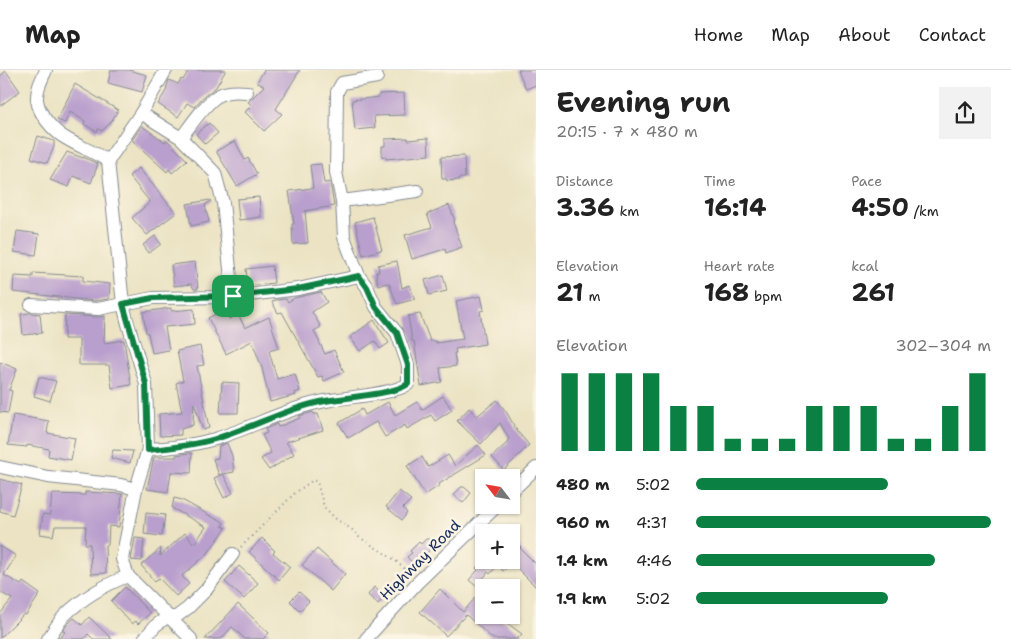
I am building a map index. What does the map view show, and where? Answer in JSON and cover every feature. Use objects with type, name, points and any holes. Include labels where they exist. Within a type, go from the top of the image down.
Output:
[{"type":"street","points":[[46,70],[39,85],[37,100],[41,113],[51,126],[66,139],[95,153],[108,162]]},
{"type":"street","points":[[166,70],[141,113],[108,162],[123,304],[146,384],[148,450],[136,489],[122,559],[128,576],[191,639]]},
{"type":"street","points":[[148,450],[170,448],[214,439],[312,404],[390,391],[402,388],[408,384],[408,365],[397,333],[376,307],[367,287],[359,276],[344,237],[342,201],[336,172],[337,92],[342,83],[377,77]]},
{"type":"street","points":[[181,138],[206,107],[219,95],[235,91],[247,92]]},
{"type":"street","points":[[141,113],[181,138],[215,173],[223,203],[233,296]]},
{"type":"street","points":[[342,201],[417,190]]},
{"type":"street","points":[[31,305],[98,309],[153,298],[233,296],[298,289],[359,276]]},
{"type":"street","points":[[0,467],[48,477],[121,485],[136,489]]},
{"type":"street","points":[[520,483],[536,468]]},
{"type":"street","name":"Highway Road","points":[[366,639],[417,583],[489,514]]},
{"type":"street","points":[[144,639],[155,626],[167,617],[176,617],[188,608],[206,590],[233,554]]},
{"type":"street","points":[[48,639],[63,617],[84,600],[117,580],[128,576]]},
{"type":"path","points":[[233,554],[295,493],[313,480],[317,482],[324,507],[336,519],[354,531],[359,537],[395,560],[406,569],[417,583]]},
{"type":"building","points":[[111,70],[129,70],[147,75],[142,92],[108,83]]},
{"type":"building","points":[[189,70],[226,70],[216,87],[194,107],[187,103],[178,117],[158,104],[167,89],[169,80],[178,84]]},
{"type":"building","points":[[264,70],[300,70],[276,109],[282,114],[264,131],[245,112],[252,105],[248,102],[264,86],[257,82]]},
{"type":"building","points":[[518,70],[536,70],[536,85],[526,89]]},
{"type":"building","points":[[6,71],[20,91],[0,106],[0,76]]},
{"type":"building","points":[[75,84],[118,110],[111,122],[102,131],[98,129],[97,132],[84,124],[85,121],[70,112],[65,123],[57,120]]},
{"type":"building","points":[[404,93],[405,115],[374,116],[375,128],[355,130],[352,100],[379,97],[379,94]]},
{"type":"building","points":[[209,123],[218,133],[205,144],[196,134]]},
{"type":"building","points":[[142,126],[165,142],[167,140],[187,160],[172,173],[169,169],[167,172],[132,140]]},
{"type":"building","points":[[38,136],[54,141],[54,147],[47,163],[31,158]]},
{"type":"building","points":[[408,138],[408,140],[428,138],[429,155],[386,159],[385,156],[382,157],[382,146],[385,146],[385,139]]},
{"type":"building","points":[[235,141],[245,160],[248,158],[257,174],[237,186],[216,151]]},
{"type":"building","points":[[67,152],[98,164],[91,183],[73,176],[69,187],[50,180]]},
{"type":"building","points":[[464,156],[465,178],[447,181],[447,179],[442,179],[441,157]]},
{"type":"building","points":[[321,164],[324,183],[330,182],[334,206],[305,211],[308,243],[293,244],[292,224],[294,224],[289,191],[313,188],[310,165]]},
{"type":"building","points":[[139,168],[176,213],[147,235],[132,218],[150,202],[129,176]]},
{"type":"building","points":[[259,197],[261,217],[239,220],[237,199]]},
{"type":"building","points":[[210,200],[205,205],[209,222],[191,226],[187,204]]},
{"type":"building","points":[[449,205],[462,247],[446,253],[445,249],[412,259],[405,235],[432,227],[427,214]]},
{"type":"building","points":[[373,217],[382,250],[363,255],[355,222]]},
{"type":"building","points":[[17,231],[39,234],[36,255],[14,252]]},
{"type":"building","points":[[155,236],[161,244],[149,253],[143,245]]},
{"type":"building","points":[[397,261],[402,288],[409,285],[415,299],[397,304],[389,283],[378,285],[376,272],[379,272],[378,265]]},
{"type":"building","points":[[195,262],[198,289],[194,289],[191,284],[174,286],[171,265]]},
{"type":"building","points":[[272,266],[274,283],[248,286],[246,269]]},
{"type":"building","points":[[33,273],[83,276],[83,281],[110,284],[109,299],[95,301],[13,292],[14,276],[33,277]]},
{"type":"building","points":[[443,275],[447,291],[429,295],[425,280]]},
{"type":"building","points":[[321,292],[327,302],[312,312],[321,327],[314,331],[325,354],[334,350],[344,372],[324,381],[322,376],[318,377],[282,312],[278,313],[272,302],[286,299],[288,302],[294,298]]},
{"type":"building","points":[[481,296],[484,310],[480,311],[485,344],[455,349],[456,366],[440,368],[442,382],[421,386],[408,316],[420,314],[430,341],[436,341],[436,343],[463,339],[456,301]]},
{"type":"building","points":[[171,308],[171,311],[194,309],[195,324],[165,327],[169,350],[152,353],[148,333],[146,333],[143,312]]},
{"type":"building","points":[[225,309],[229,319],[238,314],[245,328],[269,317],[279,348],[269,351],[277,379],[295,374],[300,391],[295,393],[296,395],[270,402],[262,368],[252,341],[226,354],[208,318]]},
{"type":"building","points":[[21,314],[40,314],[42,333],[23,335]]},
{"type":"building","points":[[65,315],[105,316],[104,343],[124,340],[131,385],[112,388],[109,365],[79,365],[79,339],[64,339]]},
{"type":"building","points":[[374,320],[389,343],[380,349],[375,341],[360,351],[350,337]]},
{"type":"building","points":[[200,346],[204,365],[197,366],[209,428],[203,430],[194,403],[193,425],[181,429],[181,435],[160,436],[159,414],[182,412],[176,383],[183,381],[177,351]]},
{"type":"building","points":[[0,362],[17,369],[9,390],[12,391],[8,413],[0,412]]},
{"type":"building","points":[[39,377],[56,381],[50,401],[34,396]]},
{"type":"building","points":[[222,382],[239,383],[238,413],[220,413]]},
{"type":"building","points":[[443,396],[452,410],[435,421],[431,415],[407,429],[405,425],[385,437],[376,422],[348,438],[339,423],[362,409],[365,415],[388,402],[395,415],[417,402],[422,410]]},
{"type":"building","points":[[497,400],[517,431],[529,445],[505,469],[492,457],[509,439],[500,423],[481,444],[457,421],[469,408],[477,416]]},
{"type":"building","points":[[313,412],[318,414],[323,430],[286,442],[294,454],[269,470],[261,459],[271,453],[262,435],[267,433],[265,429],[277,424],[278,427],[300,418],[299,416]]},
{"type":"building","points":[[13,415],[49,421],[47,433],[75,438],[71,460],[48,456],[49,449],[27,445],[27,447],[8,445]]},
{"type":"building","points":[[227,443],[232,456],[234,472],[219,475],[213,459],[218,458],[219,446]]},
{"type":"building","points":[[478,445],[486,455],[439,484],[425,495],[407,466],[422,457],[428,467],[448,455],[455,466]]},
{"type":"building","points":[[113,450],[133,451],[130,463],[111,458]]},
{"type":"building","points":[[192,453],[191,473],[171,472],[168,492],[147,489],[154,457],[176,457],[176,455]]},
{"type":"building","points":[[223,474],[233,493],[224,498],[214,478]]},
{"type":"building","points":[[0,479],[22,485],[13,515],[0,511]]},
{"type":"building","points":[[461,487],[464,487],[471,493],[463,503],[454,495]]},
{"type":"building","points":[[399,491],[411,500],[403,508],[407,513],[402,520],[386,507]]},
{"type":"building","points":[[85,492],[122,494],[119,527],[109,526],[108,545],[105,545],[106,573],[91,574],[90,544],[85,544],[86,526],[55,526],[53,536],[40,534],[43,514],[50,515],[52,494],[85,495]]},
{"type":"building","points":[[174,498],[182,500],[217,518],[224,523],[222,526],[226,528],[208,553],[182,576],[189,584],[176,596],[159,578],[155,582],[141,565],[161,548],[160,556],[185,533],[194,544],[206,527],[172,508]]},
{"type":"building","points":[[146,513],[165,515],[162,536],[144,534]]},
{"type":"building","points":[[135,538],[144,539],[142,561],[131,560]]},
{"type":"building","points":[[262,538],[275,551],[273,553],[290,567],[279,580],[249,552]]},
{"type":"building","points":[[426,539],[430,539],[435,545],[413,564],[407,557],[412,553],[410,551],[419,542],[421,544]]},
{"type":"building","points":[[0,546],[16,556],[4,575],[21,585],[23,582],[40,594],[26,615],[24,614],[0,638],[0,614],[12,599],[0,592]]},
{"type":"building","points":[[520,548],[536,564],[536,587],[518,569],[520,569]]},
{"type":"building","points":[[317,549],[345,574],[331,591],[302,565]]},
{"type":"building","points":[[239,566],[258,583],[244,599],[225,582]]},
{"type":"building","points":[[494,569],[490,574],[488,572],[483,579],[475,579],[475,585],[469,580],[478,570]]},
{"type":"building","points":[[125,587],[150,613],[138,624],[136,621],[132,624],[111,601]]},
{"type":"building","points":[[374,587],[385,596],[378,604],[368,595]]},
{"type":"building","points":[[440,589],[463,612],[475,598],[475,623],[466,615],[446,636],[420,612]]},
{"type":"building","points":[[299,592],[309,601],[300,611],[290,601]]},
{"type":"building","points":[[238,604],[269,633],[263,639],[245,639],[232,627],[221,639],[205,639]]},
{"type":"building","points":[[89,617],[112,639],[93,639],[88,634],[84,639],[59,639],[65,632],[63,631],[66,626],[74,618],[82,625]]},
{"type":"building","points":[[476,624],[508,624],[522,634],[517,639],[493,639]]},
{"type":"route","points":[[359,276],[367,287],[376,307],[397,333],[408,365],[408,384],[402,388],[390,391],[312,404],[214,439],[170,448],[148,450],[146,384],[123,304],[153,298],[233,296],[298,289],[359,276]]}]
